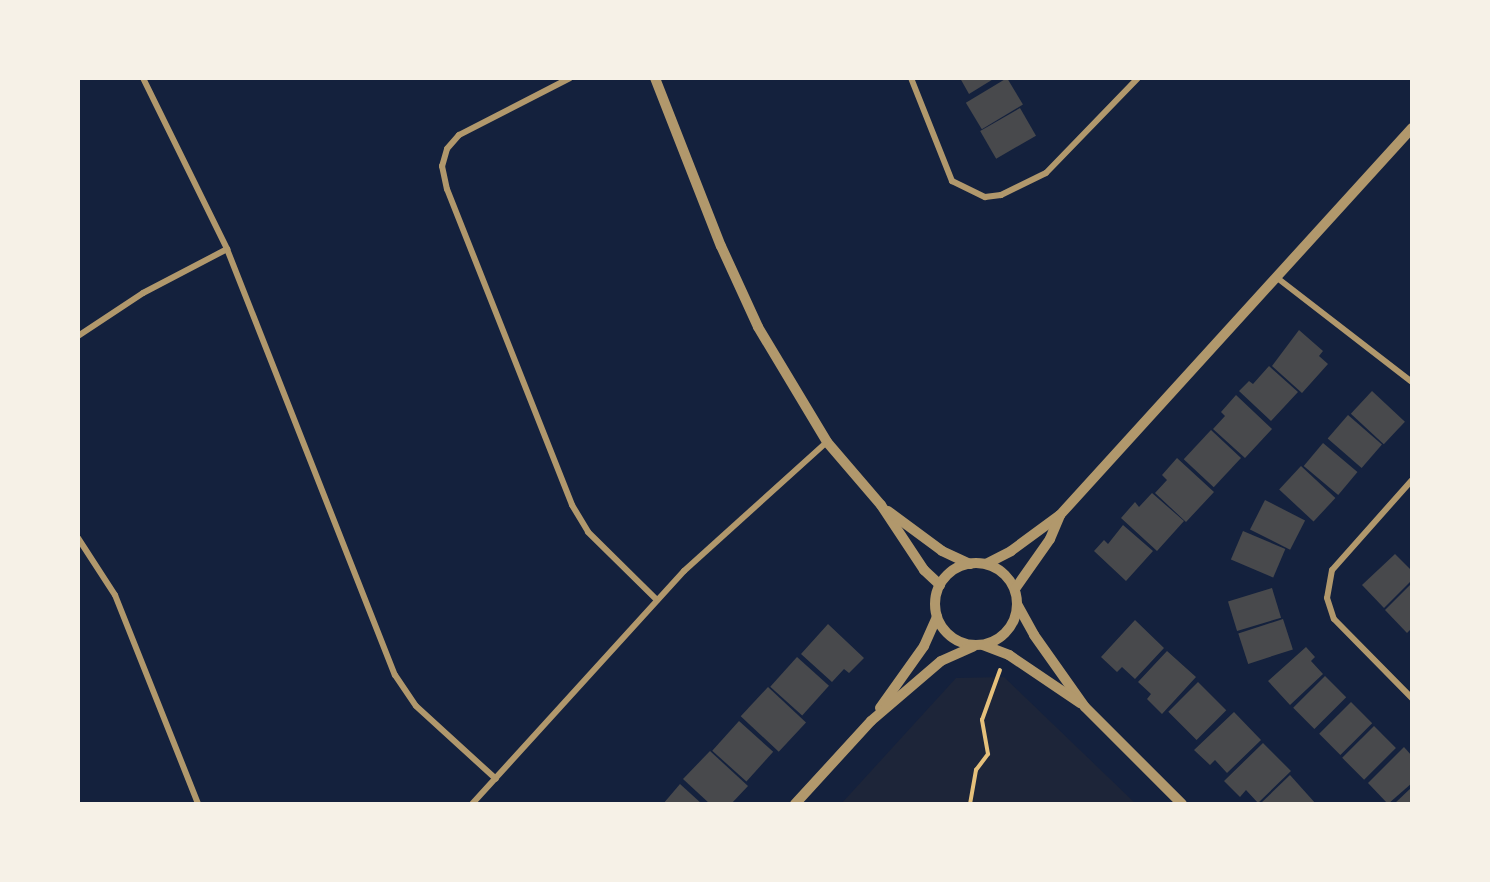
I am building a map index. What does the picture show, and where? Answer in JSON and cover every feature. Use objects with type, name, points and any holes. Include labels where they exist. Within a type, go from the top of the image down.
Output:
[{"type":"street","points":[[143,78],[227,249],[395,675],[416,706],[496,778]]},
{"type":"street","points":[[570,78],[459,135],[447,149],[442,166],[447,189],[572,505],[588,532],[657,600]]},
{"type":"street","points":[[655,78],[721,246],[758,327],[827,442],[881,506],[924,570],[940,585]]},
{"type":"street","points":[[911,78],[952,181],[985,197],[1010,191],[1046,173],[1138,78]]},
{"type":"street","points":[[871,721],[924,646],[937,617],[940,585],[952,571],[970,564],[986,564],[1011,551],[1060,515],[1412,128]]},
{"type":"street","points":[[78,336],[143,294],[227,249]]},
{"type":"street","points":[[1276,277],[1412,382]]},
{"type":"street","points":[[472,804],[720,534],[827,442]]},
{"type":"street","points":[[1412,480],[1332,570],[1327,598],[1334,619],[1412,698]]},
{"type":"street","points":[[881,506],[942,551],[970,564]]},
{"type":"street","points":[[1015,590],[1050,539],[1060,515]]},
{"type":"street","points":[[78,538],[115,595],[198,804]]},
{"type":"street","points":[[986,564],[1003,573],[1015,590],[1017,604],[1034,636],[1085,707],[1182,804]]},
{"type":"street","points":[[795,804],[871,721],[941,661],[1004,635],[1011,626],[1017,604]]},
{"type":"street","points":[[937,617],[952,638],[1009,655],[1085,707]]},
{"type":"path","points":[[970,804],[976,770],[988,754],[982,720],[1000,670]]},
{"type":"shaded area","points":[[1004,677],[1136,804],[841,804],[956,678]]},
{"type":"building","points":[[960,78],[995,78],[969,94]]},
{"type":"building","points":[[1007,78],[1023,105],[982,129],[966,103]]},
{"type":"building","points":[[1020,108],[1036,136],[996,159],[980,131]]},
{"type":"building","points":[[1299,330],[1323,351],[1319,356],[1328,364],[1302,393],[1272,366]]},
{"type":"building","points":[[1269,366],[1298,392],[1271,421],[1239,391],[1249,381],[1253,384]]},
{"type":"building","points":[[1372,391],[1405,422],[1384,444],[1351,414]]},
{"type":"building","points":[[1236,395],[1272,429],[1245,458],[1213,429],[1225,416],[1221,412]]},
{"type":"building","points":[[1348,415],[1382,445],[1362,468],[1328,438]]},
{"type":"building","points":[[1211,430],[1241,458],[1214,487],[1184,459]]},
{"type":"building","points":[[1323,443],[1357,472],[1338,495],[1304,466]]},
{"type":"building","points":[[1177,458],[1214,492],[1186,522],[1155,493],[1167,480],[1162,475]]},
{"type":"building","points":[[1301,466],[1335,498],[1314,521],[1279,489]]},
{"type":"building","points":[[1152,493],[1184,521],[1157,551],[1121,518],[1135,502],[1139,507]]},
{"type":"building","points":[[1265,500],[1305,520],[1290,550],[1250,529]]},
{"type":"building","points":[[1123,525],[1153,551],[1126,581],[1094,551],[1104,540],[1108,544]]},
{"type":"building","points":[[1243,531],[1285,549],[1273,578],[1231,560]]},
{"type":"building","points":[[1395,554],[1412,571],[1412,580],[1384,608],[1362,585]]},
{"type":"building","points":[[1412,583],[1412,628],[1407,633],[1385,610]]},
{"type":"building","points":[[1272,588],[1281,618],[1237,631],[1228,601]]},
{"type":"building","points":[[1283,619],[1293,649],[1248,664],[1238,634]]},
{"type":"building","points":[[1135,620],[1164,648],[1135,679],[1122,667],[1117,672],[1101,657]]},
{"type":"building","points":[[828,624],[864,658],[849,673],[844,669],[832,682],[801,654]]},
{"type":"building","points":[[1306,647],[1315,657],[1311,661],[1323,674],[1290,705],[1268,681]]},
{"type":"building","points":[[1167,651],[1196,677],[1162,714],[1147,699],[1151,694],[1138,682]]},
{"type":"building","points":[[797,657],[829,686],[802,715],[770,687]]},
{"type":"building","points":[[1325,676],[1346,697],[1314,729],[1293,708]]},
{"type":"building","points":[[1198,682],[1226,710],[1197,740],[1168,712]]},
{"type":"building","points":[[768,687],[806,722],[779,752],[741,716]]},
{"type":"building","points":[[1351,702],[1372,723],[1340,755],[1319,734]]},
{"type":"building","points":[[1234,712],[1261,740],[1227,773],[1215,760],[1210,765],[1194,750]]},
{"type":"building","points":[[739,721],[773,752],[746,782],[712,751]]},
{"type":"building","points":[[1374,726],[1396,748],[1364,780],[1342,758]]},
{"type":"building","points":[[1263,743],[1291,771],[1258,803],[1246,790],[1240,797],[1224,781]]},
{"type":"building","points":[[1404,747],[1412,756],[1412,783],[1388,804],[1368,783]]},
{"type":"building","points":[[710,751],[748,786],[731,804],[710,804],[683,779]]},
{"type":"building","points":[[1290,775],[1316,804],[1260,804]]},
{"type":"building","points":[[680,784],[702,804],[663,804]]},
{"type":"building","points":[[1412,787],[1412,804],[1394,804]]}]
